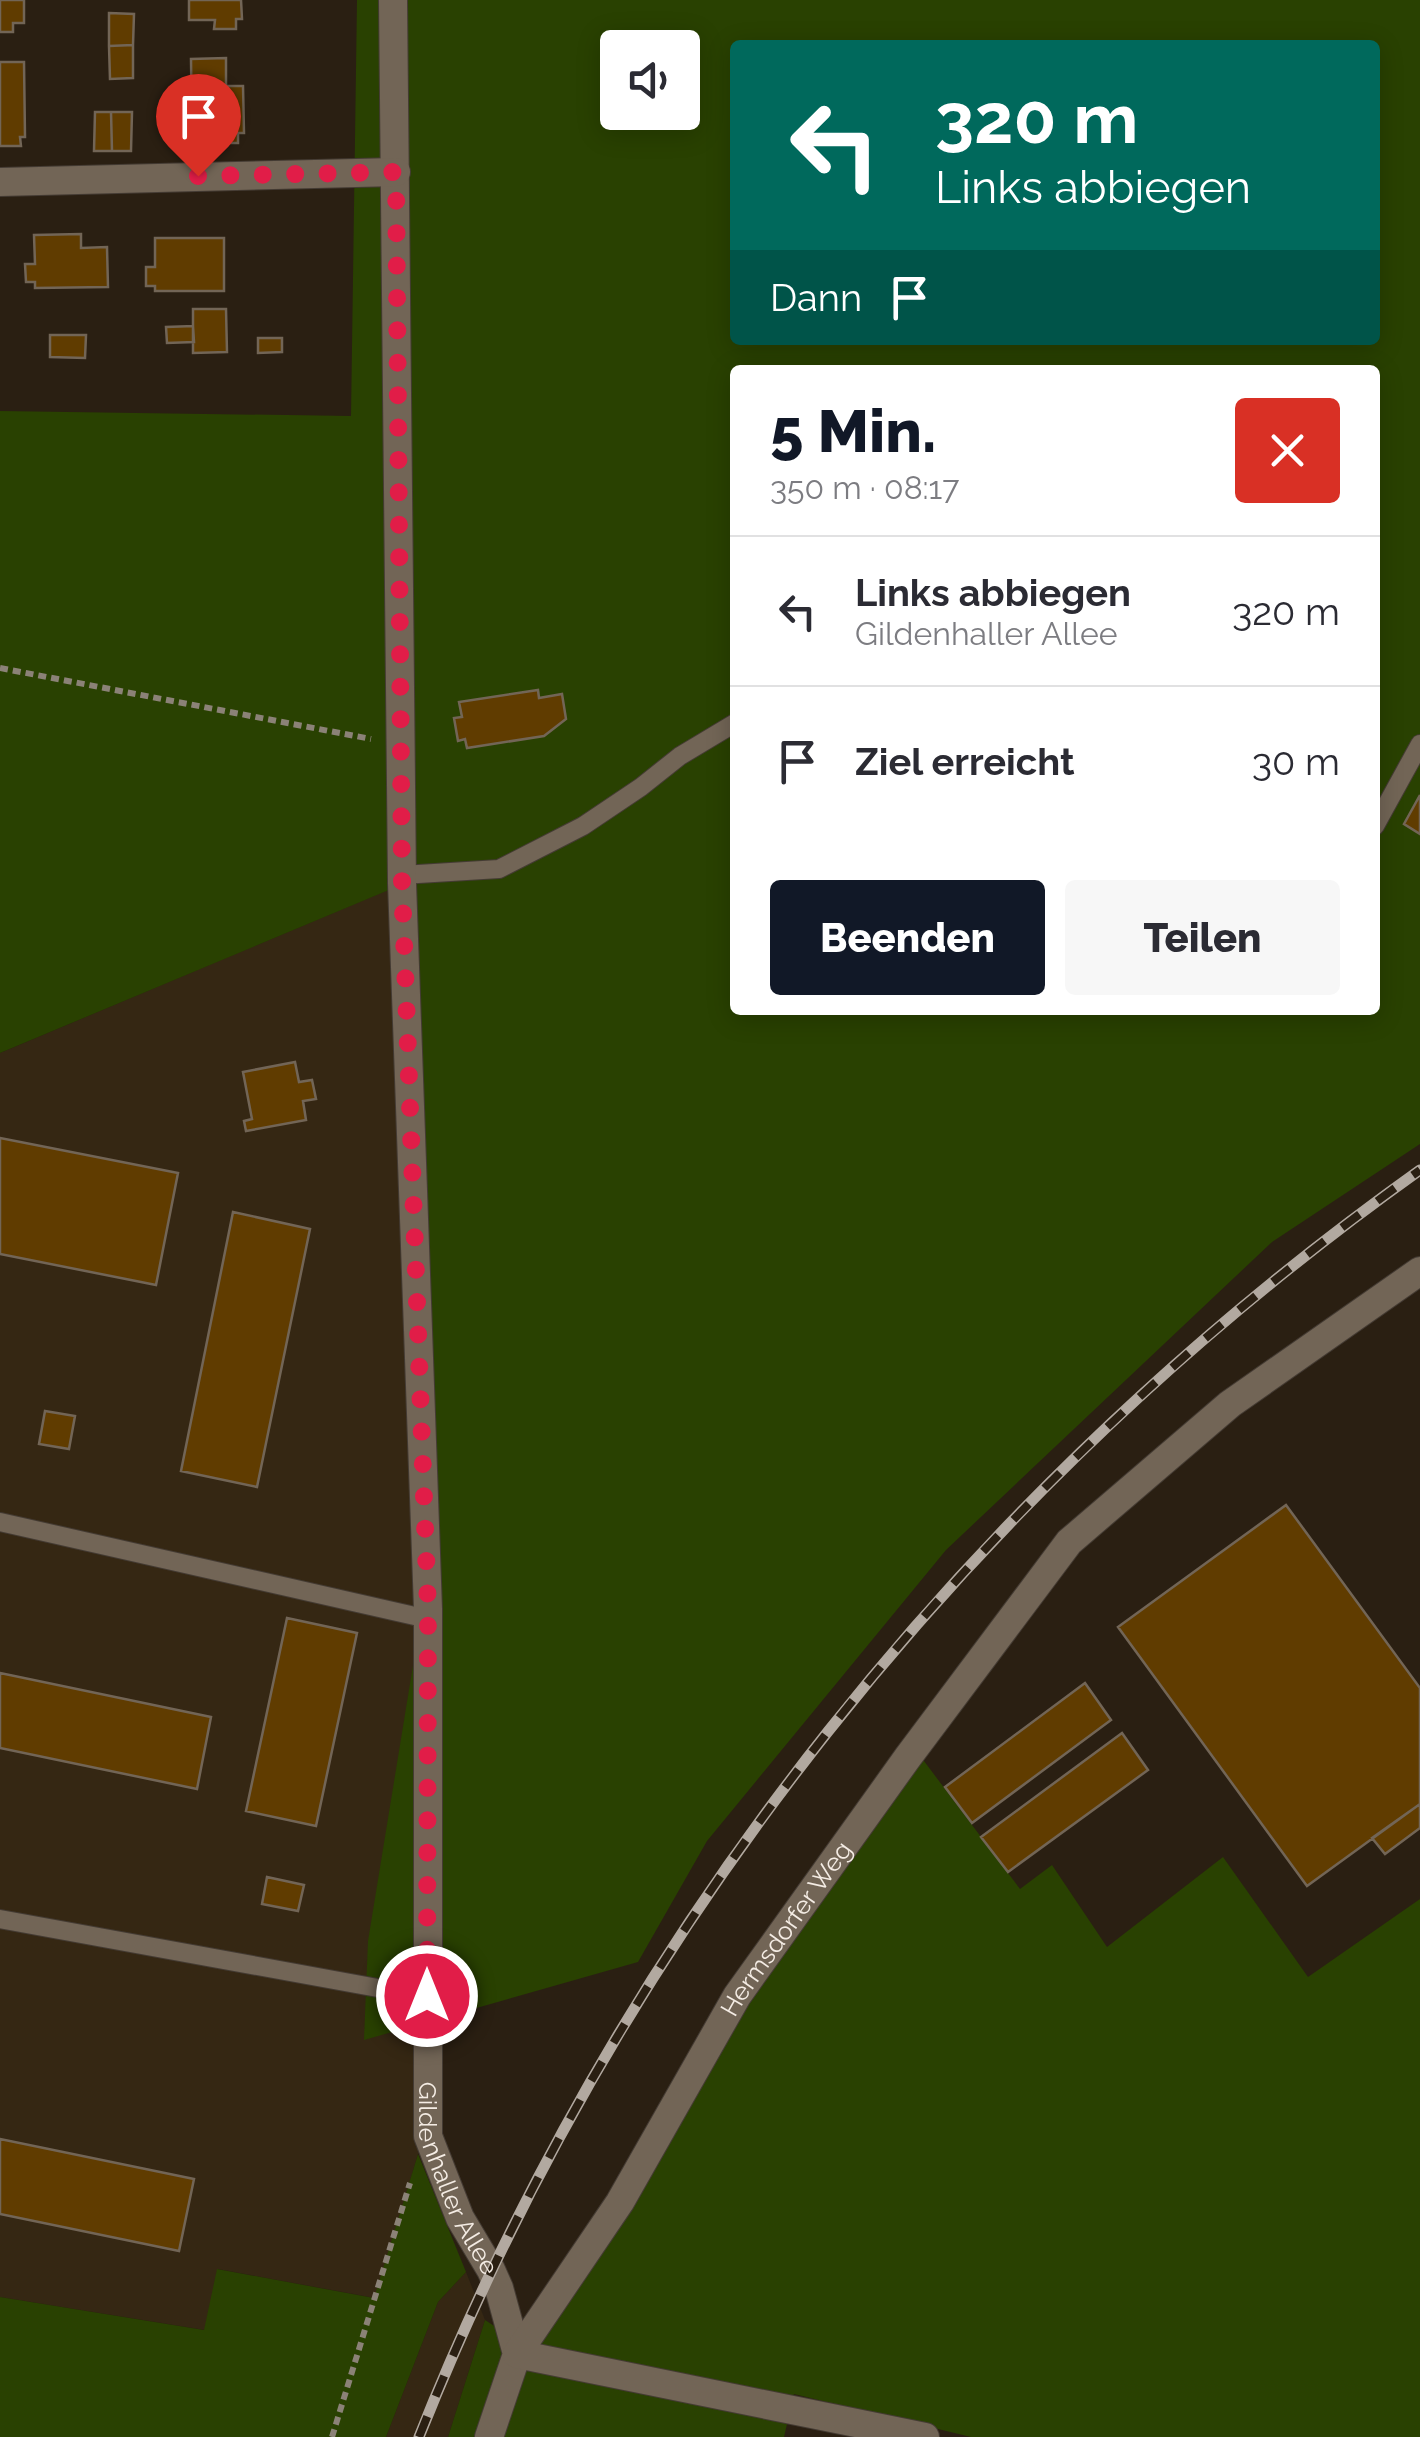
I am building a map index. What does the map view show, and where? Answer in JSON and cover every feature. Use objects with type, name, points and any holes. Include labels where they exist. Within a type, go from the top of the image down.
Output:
[{"type":"street","name":"Gildenhaller Allee","points":[[393,0],[402,875],[428,1619],[428,2136],[460,2218],[500,2288],[516,2354]]},
{"type":"street","points":[[0,182],[396,172]]},
{"type":"street","name":"Hermsdorfer Weg","points":[[516,2354],[620,2202],[737,1996],[1069,1542],[1230,1404],[1420,1272]]},
{"type":"street","points":[[488,2437],[516,2354],[925,2437]]},
{"type":"lane","points":[[402,875],[498,869],[583,826],[680,756],[730,726]]},
{"type":"lane","points":[[1380,817],[1420,744]]},
{"type":"lane","points":[[0,1522],[428,1619]]},
{"type":"lane","points":[[0,1920],[427,1996]]},
{"type":"path","points":[[0,668],[402,745]]},
{"type":"path","points":[[332,2437],[418,2154],[428,2136]]},
{"type":"shaded area","points":[[397,886],[423,1604],[423,2136],[418,2154],[375,2298],[218,2269],[205,2330],[0,2297],[0,1053]]},
{"type":"shaded area","points":[[466,2272],[485,2320],[448,2437],[386,2437],[438,2302]]},
{"type":"green space","points":[[357,0],[1420,0],[1420,1144],[1272,1242],[946,1550],[707,1841],[638,1962],[364,2040],[368,1941],[423,1604],[396,887],[0,1053],[0,411],[351,416]]},
{"type":"green space","points":[[921,1757],[1020,1889],[1052,1865],[1107,1947],[1223,1857],[1308,1977],[1420,1899],[1420,2437],[971,2437],[794,2394],[784,2437],[448,2437],[485,2320],[533,2351],[747,1997]]},
{"type":"green space","points":[[418,2154],[466,2272],[438,2302],[386,2437],[0,2437],[0,2297],[204,2330],[217,2269],[374,2298]]},
{"type":"building","points":[[0,0],[24,0],[24,23],[13,23],[13,32],[0,32]]},
{"type":"building","points":[[189,0],[241,0],[242,19],[236,19],[236,29],[214,29],[215,20],[189,20]]},
{"type":"building","points":[[109,13],[134,14],[133,45],[109,46]]},
{"type":"building","points":[[133,45],[133,78],[110,79],[109,46]]},
{"type":"building","points":[[226,58],[226,86],[243,86],[244,133],[238,133],[238,143],[217,143],[217,133],[192,134],[191,59]]},
{"type":"building","points":[[0,62],[24,62],[25,137],[20,137],[21,146],[0,146]]},
{"type":"building","points":[[95,112],[111,112],[112,151],[94,151]]},
{"type":"building","points":[[111,112],[132,112],[131,151],[112,151]]},
{"type":"building","points":[[81,234],[81,248],[107,247],[108,287],[35,288],[35,282],[26,282],[25,264],[35,264],[34,235]]},
{"type":"building","points":[[155,238],[224,238],[224,291],[155,291],[155,286],[146,286],[146,267],[155,267]]},
{"type":"building","points":[[193,309],[226,309],[227,352],[193,353]]},
{"type":"building","points":[[193,326],[194,342],[167,343],[166,327]]},
{"type":"building","points":[[50,335],[86,335],[85,358],[50,357]]},
{"type":"building","points":[[258,338],[282,338],[282,352],[258,353]]},
{"type":"building","points":[[538,690],[539,698],[562,694],[566,719],[544,736],[467,748],[465,739],[458,741],[454,718],[462,717],[459,702]]},
{"type":"building","points":[[1420,795],[1420,834],[1404,824]]},
{"type":"building","points":[[295,1062],[299,1082],[312,1080],[316,1099],[303,1101],[306,1120],[246,1131],[244,1121],[252,1119],[243,1072]]},
{"type":"building","points":[[0,1138],[178,1173],[156,1285],[0,1254]]},
{"type":"building","points":[[233,1212],[310,1229],[257,1487],[181,1471]]},
{"type":"building","points":[[45,1411],[75,1416],[69,1449],[39,1444]]},
{"type":"building","points":[[1286,1505],[1420,1688],[1420,1804],[1307,1886],[1118,1627]]},
{"type":"building","points":[[287,1618],[357,1633],[316,1826],[246,1811]]},
{"type":"building","points":[[0,1673],[211,1717],[197,1789],[0,1748]]},
{"type":"building","points":[[1085,1683],[1111,1720],[972,1823],[945,1787]]},
{"type":"building","points":[[1122,1733],[1148,1770],[1008,1872],[981,1837]]},
{"type":"building","points":[[1420,1804],[1420,1828],[1385,1854],[1372,1838]]},
{"type":"building","points":[[267,1877],[304,1885],[298,1911],[262,1904]]},
{"type":"building","points":[[0,2139],[194,2179],[179,2251],[0,2214]]},
{"type":"railway","points":[[419,2437],[502,2249],[598,2068],[707,1896],[828,1732],[960,1576],[1103,1431],[1257,1295],[1420,1170]]},
{"type":"route","points":[[198,176],[396,172],[402,883],[428,1609],[427,1996]]}]
